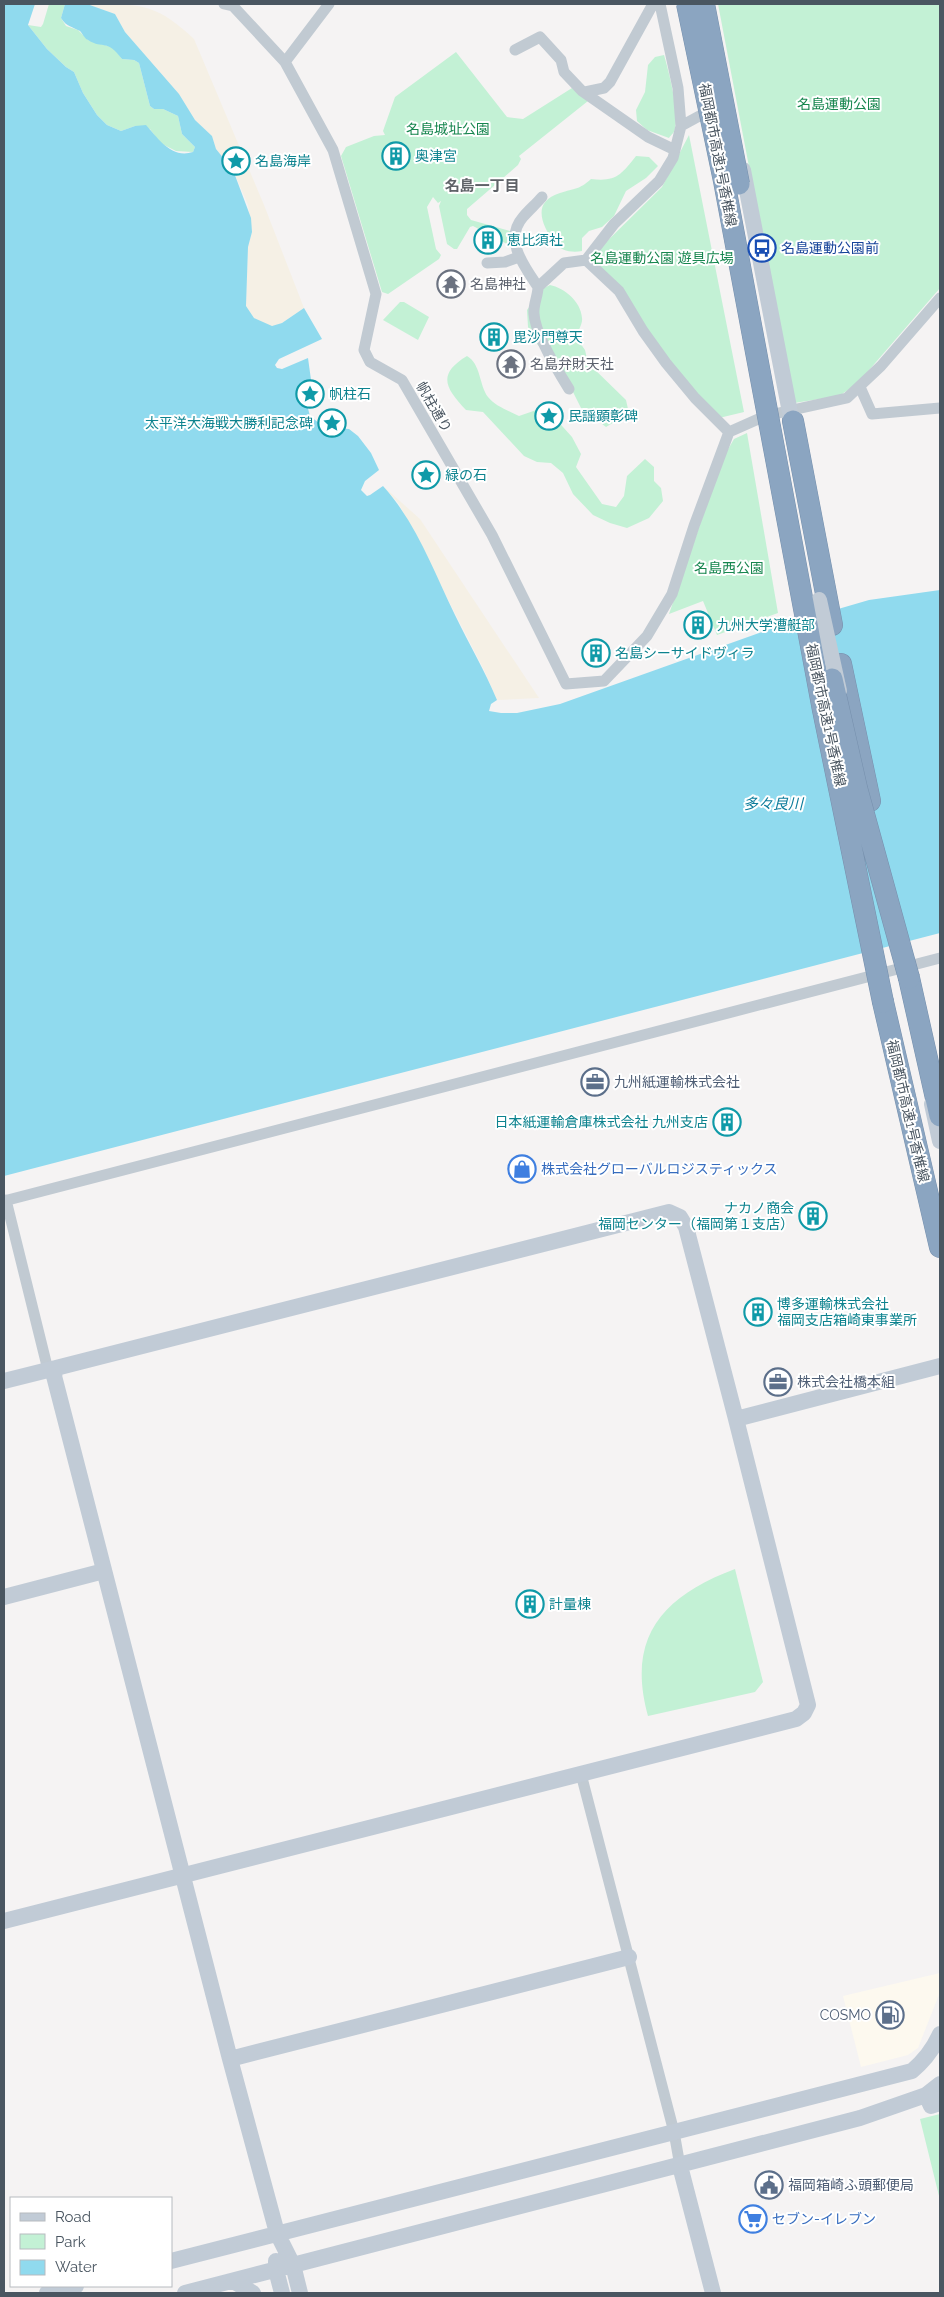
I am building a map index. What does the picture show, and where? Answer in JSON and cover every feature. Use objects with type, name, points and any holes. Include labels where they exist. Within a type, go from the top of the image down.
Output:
[{"type":"highway","name":"福岡都市高速1号香椎線","points":[[687,4],[724,182],[824,710],[940,1247]]},
{"type":"highway","name":"福岡都市高速1号香椎線","points":[[704,4],[739,180],[782,441],[814,603],[857,789],[904,957],[940,1131]]},
{"type":"highway","points":[[792,416],[835,822],[861,943],[885,993]]},
{"type":"highway","points":[[768,441],[781,536],[812,602],[904,957]]},
{"type":"street","name":"帆柱通り","points":[[224,4],[233,6],[285,62],[333,150],[376,294],[364,350],[370,362],[402,380],[492,535],[566,684],[604,681],[647,636],[672,594],[690,524],[729,432]]},
{"type":"street","points":[[285,62],[328,4]]},
{"type":"street","points":[[584,92],[604,88],[610,82],[653,4]]},
{"type":"street","points":[[538,287],[564,264],[586,260],[614,224],[659,181],[673,158],[681,126],[678,88],[660,4]]},
{"type":"street","points":[[682,4],[741,280],[768,441]]},
{"type":"street","points":[[708,4],[731,107],[792,416]]},
{"type":"street","points":[[515,50],[540,37],[561,60],[564,72],[584,92],[648,136],[675,150]]},
{"type":"street","points":[[681,126],[704,114],[731,107]]},
{"type":"street","points":[[542,197],[519,224],[515,236],[520,257],[538,287],[534,316],[557,370],[569,389]]},
{"type":"street","points":[[488,263],[505,262],[520,257]]},
{"type":"street","points":[[586,260],[619,291],[643,331],[666,362],[695,398],[729,432],[765,416],[792,416],[847,398],[882,366],[940,298]]},
{"type":"street","points":[[860,387],[872,414],[940,408]]},
{"type":"street","points":[[812,602],[881,873],[940,1131]]},
{"type":"street","points":[[300,2293],[293,2265],[277,2233],[230,2059],[54,1376],[5,1200],[940,958]]},
{"type":"street","points":[[885,993],[940,1217]]},
{"type":"street","points":[[4,1382],[669,1212],[680,1217],[686,1227],[808,1705],[804,1712],[796,1719],[4,1921]]},
{"type":"street","points":[[736,1419],[940,1366]]},
{"type":"street","points":[[4,1598],[104,1571]]},
{"type":"street","points":[[581,1774],[674,2132],[680,2166],[713,2293]]},
{"type":"street","points":[[230,2059],[629,1957]]},
{"type":"street","points":[[172,2260],[912,2071],[926,2060],[940,2034]]},
{"type":"street","points":[[185,2293],[933,2099],[940,2084]]},
{"type":"street","points":[[277,2233],[276,2270],[282,2293]]},
{"type":"street","points":[[233,2281],[253,2293]]},
{"type":"street","points":[[47,2293],[72,2287]]},
{"type":"shaded area","name":"COSMO","points":[[940,1973],[940,1992],[918,2048],[908,2055],[861,2067],[843,1996]]},
{"type":"green space","points":[[49,4],[65,4],[61,18],[66,26],[78,30],[88,40],[114,48],[122,59],[134,60],[139,63],[150,106],[154,109],[163,109],[178,116],[182,134],[195,147],[193,152],[176,151],[160,143],[150,129],[135,126],[121,131],[107,125],[97,115],[83,93],[74,72],[47,49],[28,25],[41,27]]},
{"type":"green space","name":"名島運動公園","points":[[718,4],[940,4],[940,288],[857,384],[839,396],[794,403]]},
{"type":"green space","name":"名島城址公園","points":[[456,52],[507,117],[523,119],[572,88],[588,101],[519,156],[521,159],[518,165],[467,209],[467,215],[471,220],[510,231],[511,241],[507,244],[473,226],[470,227],[457,249],[454,249],[447,244],[439,206],[441,201],[438,203],[433,197],[427,207],[436,249],[441,255],[439,259],[388,294],[382,292],[341,156],[346,147],[374,136],[385,135],[383,131],[395,97]]},
{"type":"green space","points":[[664,55],[676,112],[675,129],[669,138],[647,130],[637,121],[636,110],[645,92],[648,65],[655,57]]},
{"type":"green space","name":"名島運動公園 遊具広場","points":[[689,135],[744,412],[719,418],[698,398],[589,259],[662,187]]},
{"type":"green space","points":[[636,156],[649,157],[658,166],[646,178],[626,191],[614,216],[602,227],[589,231],[582,238],[582,251],[566,251],[557,245],[543,221],[542,208],[545,202],[560,193],[580,187],[591,179],[599,180],[617,176]]},
{"type":"green space","points":[[550,285],[566,292],[579,306],[582,320],[576,337],[585,350],[588,363],[626,400],[628,409],[621,418],[606,427],[581,408],[562,370],[537,344],[528,327],[527,310],[542,289]]},
{"type":"green space","points":[[400,302],[404,302],[429,317],[418,340],[383,320]]},
{"type":"green space","points":[[467,356],[475,364],[488,397],[498,406],[519,416],[545,407],[572,437],[581,454],[576,467],[602,504],[616,507],[624,496],[627,476],[645,459],[654,467],[654,481],[661,488],[663,501],[649,518],[627,528],[593,515],[573,494],[563,473],[551,463],[537,462],[524,456],[483,412],[466,410],[453,395],[447,382],[448,375],[457,363]]},
{"type":"green space","name":"名島西公園","points":[[747,433],[778,613],[717,635],[703,601],[669,614],[723,458],[734,439]]},
{"type":"green space","points":[[735,1569],[763,1682],[755,1692],[648,1716],[642,1688],[642,1663],[647,1642],[656,1623],[670,1607],[688,1592]]},
{"type":"green space","points":[[940,2114],[940,2200],[920,2119]]},
{"type":"sand","name":"名島海岸","points":[[87,4],[120,4],[145,8],[168,18],[194,39],[264,205],[304,308],[282,323],[272,327],[254,318],[246,306],[248,247],[252,232],[248,205],[233,170],[216,149],[212,136],[195,120],[179,94],[125,32],[115,14]]},
{"type":"sand","points":[[383,486],[420,519],[539,698],[497,700],[484,670],[399,504]]},
{"type":"water","name":"多々良川","points":[[4,4],[35,4],[28,25],[47,49],[74,72],[83,93],[97,115],[107,125],[121,131],[135,126],[146,125],[160,141],[172,150],[178,153],[193,152],[195,147],[182,134],[178,116],[163,109],[154,109],[150,106],[139,63],[134,60],[122,59],[108,46],[93,43],[85,38],[80,31],[67,25],[61,18],[65,4],[87,4],[115,14],[125,32],[179,94],[195,120],[212,136],[216,149],[233,170],[251,218],[252,232],[248,247],[246,306],[254,318],[272,326],[282,323],[304,308],[322,339],[279,359],[275,365],[277,368],[282,369],[308,358],[312,387],[306,401],[310,416],[324,427],[349,429],[358,436],[371,453],[379,470],[365,481],[361,490],[367,496],[383,486],[406,516],[432,564],[497,700],[491,704],[489,711],[517,713],[560,704],[773,628],[869,600],[940,590],[940,933],[4,1176]]},
{"type":"place","name":"奥津宮","points":[[396,156]]},
{"type":"place","name":"名島海岸","points":[[236,161]]},
{"type":"place","name":"恵比須社","points":[[488,240]]},
{"type":"place","name":"名島運動公園前","points":[[762,248]]},
{"type":"place","name":"名島神社","points":[[451,284]]},
{"type":"place","name":"毘沙門尊天","points":[[494,337]]},
{"type":"place","name":"名島弁財天社","points":[[511,364]]},
{"type":"place","name":"帆柱石","points":[[310,394]]},
{"type":"place","name":"民謡顕彰碑","points":[[549,416]]},
{"type":"place","name":"太平洋大海戦大勝利記念碑","points":[[332,423]]},
{"type":"place","name":"緑の石","points":[[426,475]]},
{"type":"place","name":"九州大学漕艇部","points":[[698,625]]},
{"type":"place","name":"名島シーサイドヴィラ","points":[[596,653]]},
{"type":"place","name":"九州紙運輸株式会社","points":[[595,1082]]},
{"type":"place","name":"日本紙運輸倉庫株式会社 九州支店","points":[[727,1122]]},
{"type":"place","name":"株式会社グローバルロジスティックス","points":[[522,1169]]},
{"type":"place","name":"ナカノ商会 福岡センター（福岡第１支店）","points":[[813,1216]]},
{"type":"place","name":"博多運輸株式会社 福岡支店箱崎東事業所","points":[[758,1312]]},
{"type":"place","name":"株式会社橋本組","points":[[778,1382]]},
{"type":"place","name":"計量棟","points":[[530,1604]]},
{"type":"place","name":"COSMO","points":[[890,2015]]},
{"type":"place","name":"福岡箱崎ふ頭郵便局","points":[[769,2185]]},
{"type":"place","name":"セブン-イレブン","points":[[753,2219]]},
{"type":"district","name":"名島一丁目","points":[[482,186]]}]
